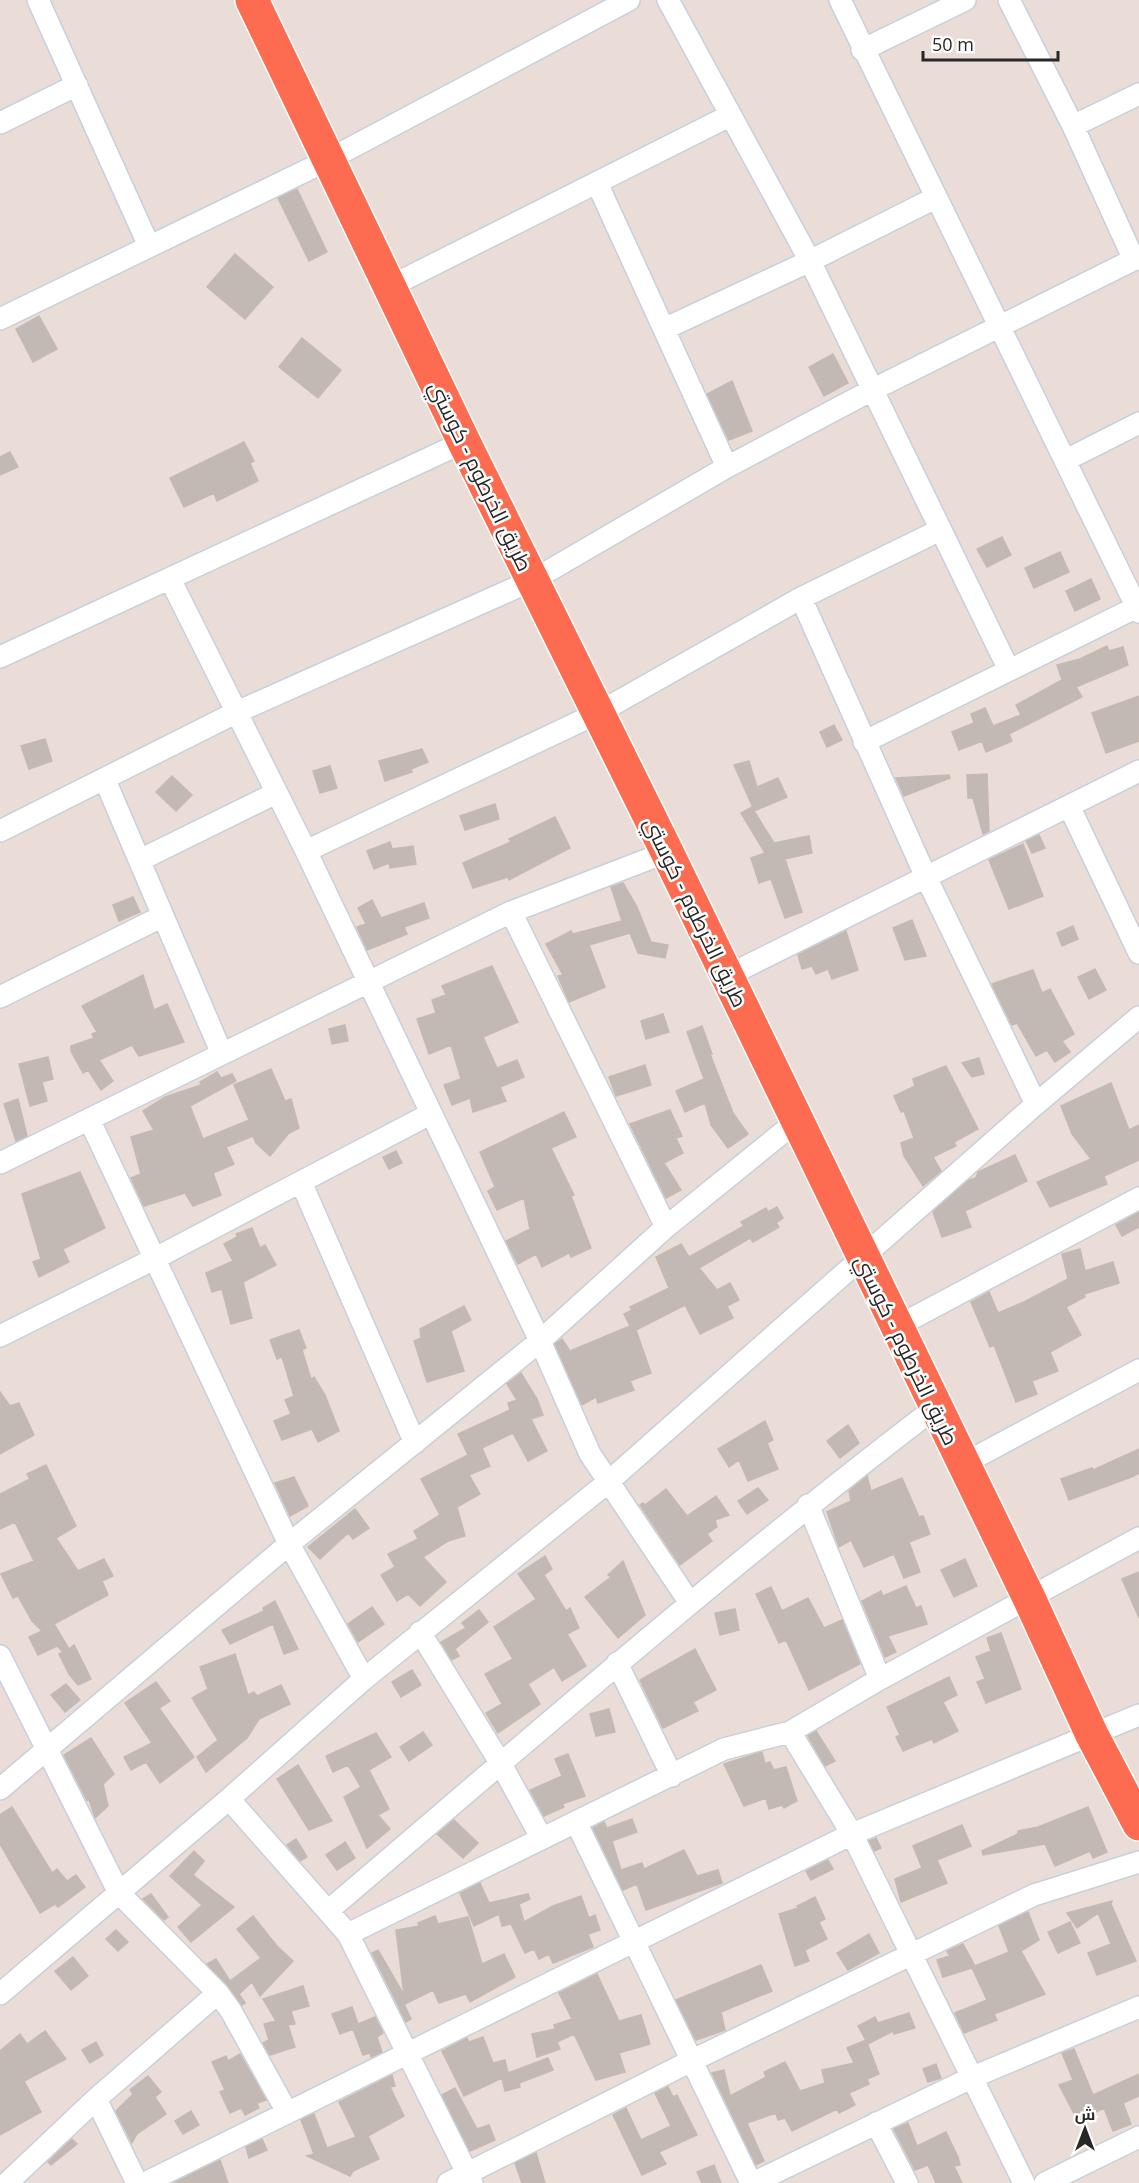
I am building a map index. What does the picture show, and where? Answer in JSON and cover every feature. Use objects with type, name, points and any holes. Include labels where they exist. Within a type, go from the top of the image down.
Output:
[{"type":"highway","name":"طريق الخرطوم - كوستي","points":[[252,0],[464,442],[667,852],[1029,1598],[1092,1735],[1139,1824]]},
{"type":"street","points":[[38,0],[148,246]]},
{"type":"street","points":[[0,319],[328,160],[629,0]]},
{"type":"street","points":[[668,0],[729,116],[810,261],[1009,670]]},
{"type":"street","points":[[840,0],[862,50],[1002,327],[1138,610],[1009,670],[864,742]]},
{"type":"street","points":[[862,50],[966,0]]},
{"type":"street","points":[[0,831],[237,712],[533,580],[728,467],[874,389],[1137,259],[1010,0]]},
{"type":"street","points":[[0,123],[77,85]]},
{"type":"street","points":[[1073,126],[1139,94]]},
{"type":"street","points":[[389,287],[729,116]]},
{"type":"street","points":[[597,183],[728,467]]},
{"type":"street","points":[[664,329],[810,261],[935,198]]},
{"type":"street","points":[[1066,460],[1139,423]]},
{"type":"street","points":[[0,657],[464,442]]},
{"type":"street","points":[[306,851],[598,713],[801,598],[940,530]]},
{"type":"street","points":[[170,579],[306,851],[367,983],[540,1341],[577,1429],[607,1483],[690,1603]]},
{"type":"street","points":[[801,598],[926,877],[1036,1104]]},
{"type":"street","points":[[727,976],[1139,771]]},
{"type":"street","points":[[105,780],[222,1054]]},
{"type":"street","points":[[140,860],[276,793]]},
{"type":"street","points":[[1069,806],[1139,952]]},
{"type":"street","points":[[0,1163],[512,912],[667,852]]},
{"type":"street","points":[[512,912],[666,1227]]},
{"type":"street","points":[[0,997],[163,916]]},
{"type":"street","points":[[0,1994],[229,1799],[364,1679],[607,1483],[862,1255],[1139,1017]]},
{"type":"street","points":[[0,1336],[430,1114]]},
{"type":"street","points":[[89,1119],[289,1544],[364,1679]]},
{"type":"street","points":[[0,1789],[47,1752],[289,1544],[540,1341],[666,1227],[797,1120]]},
{"type":"street","points":[[301,1182],[415,1443]]},
{"type":"street","points":[[896,1327],[1139,1198]]},
{"type":"street","points":[[963,1464],[1139,1370]]},
{"type":"street","points":[[329,1910],[617,1663],[808,1505],[935,1408]]},
{"type":"street","points":[[808,1505],[880,1679]]},
{"type":"street","points":[[348,1934],[724,1749],[790,1732],[880,1679],[1139,1538]]},
{"type":"street","points":[[420,1632],[501,1764],[541,1838]]},
{"type":"street","points":[[0,1656],[118,1893],[218,1993],[231,2011],[287,2112]]},
{"type":"street","points":[[617,1663],[672,1776]]},
{"type":"street","points":[[145,2183],[852,1834],[1139,1715]]},
{"type":"street","points":[[790,1732],[852,1834],[913,1953],[1024,2183]]},
{"type":"street","points":[[229,1799],[348,1934],[469,2178]]},
{"type":"street","points":[[576,1822],[752,2183],[973,2077],[1139,2007]]},
{"type":"street","points":[[448,2183],[469,2178],[691,2061],[1034,1896],[1139,1862]]},
{"type":"street","points":[[7,2183],[96,2099],[218,1993]]},
{"type":"street","points":[[96,2099],[137,2183]]},
{"type":"street","points":[[876,2123],[907,2183]]},
{"type":"street","points":[[1045,2183],[1139,2137]]},
{"type":"building","points":[[297,189],[327,252],[309,261],[278,198]]},
{"type":"building","points":[[235,254],[273,287],[245,319],[207,287]]},
{"type":"building","points":[[39,316],[57,349],[33,362],[16,329]]},
{"type":"building","points":[[302,338],[341,370],[318,398],[279,367]]},
{"type":"building","points":[[833,354],[848,383],[824,396],[809,367]]},
{"type":"building","points":[[732,381],[752,431],[729,440],[707,394]]},
{"type":"building","points":[[244,442],[254,461],[250,463],[258,481],[217,501],[214,493],[184,507],[170,478]]},
{"type":"building","points":[[10,452],[18,467],[0,475],[0,457]]},
{"type":"building","points":[[1002,537],[1011,555],[987,567],[977,549]]},
{"type":"building","points":[[1060,552],[1069,572],[1034,588],[1025,568]]},
{"type":"building","points":[[1091,579],[1100,599],[1075,611],[1066,591]]},
{"type":"building","points":[[1107,646],[1109,651],[1123,647],[1128,665],[1076,687],[1082,697],[1009,734],[1012,741],[986,752],[982,741],[959,750],[952,732],[974,723],[971,714],[985,708],[993,726],[1021,715],[1016,705],[1062,680],[1057,665],[1080,659]]},
{"type":"building","points":[[1139,696],[1139,741],[1106,753],[1092,713]]},
{"type":"building","points":[[834,725],[842,740],[827,747],[820,732]]},
{"type":"building","points":[[45,739],[52,761],[29,769],[21,746]]},
{"type":"building","points":[[422,749],[428,762],[411,769],[412,772],[385,781],[379,761]]},
{"type":"building","points":[[749,761],[757,787],[778,778],[787,797],[754,811],[774,843],[809,836],[812,853],[785,859],[802,912],[785,918],[771,879],[759,883],[751,858],[765,853],[741,813],[752,807],[754,810],[734,765]]},
{"type":"building","points":[[330,766],[337,788],[320,793],[313,771]]},
{"type":"building","points":[[987,774],[989,831],[983,834],[973,798],[968,798],[967,775]]},
{"type":"building","points":[[949,775],[950,778],[904,796],[896,778]]},
{"type":"building","points":[[172,776],[192,795],[176,811],[156,792]]},
{"type":"building","points":[[495,804],[499,819],[465,830],[460,816]]},
{"type":"building","points":[[555,817],[570,848],[509,880],[508,877],[473,888],[463,863],[511,842],[509,839]]},
{"type":"building","points":[[1039,835],[1045,848],[1032,853],[1026,841]]},
{"type":"building","points":[[390,842],[392,849],[413,846],[416,864],[390,868],[389,863],[374,869],[367,851]]},
{"type":"building","points":[[1023,844],[1043,896],[1009,909],[989,860]]},
{"type":"building","points":[[623,883],[637,907],[651,942],[668,945],[665,958],[638,953],[630,933],[589,945],[605,987],[569,1002],[558,976],[563,975],[546,944],[571,931],[573,934],[622,921],[611,887]]},
{"type":"building","points":[[133,897],[140,912],[119,921],[113,905]]},
{"type":"building","points":[[372,900],[381,918],[424,903],[429,918],[404,927],[407,934],[367,950],[357,927],[366,924],[358,908]]},
{"type":"building","points":[[912,920],[926,956],[905,960],[893,928]]},
{"type":"building","points":[[1073,926],[1078,939],[1062,946],[1057,933]]},
{"type":"building","points":[[846,931],[858,970],[832,979],[828,969],[816,974],[812,966],[802,969],[798,955]]},
{"type":"building","points":[[492,966],[518,1022],[483,1037],[497,1068],[517,1060],[524,1077],[500,1087],[506,1101],[473,1112],[470,1098],[452,1105],[444,1085],[461,1079],[451,1045],[429,1054],[417,1019],[436,1013],[432,1000],[446,995],[442,986]]},
{"type":"building","points":[[1095,969],[1106,990],[1089,999],[1078,977]]},
{"type":"building","points":[[1033,970],[1042,993],[1050,989],[1074,1034],[1062,1041],[1070,1052],[1055,1062],[1047,1050],[1036,1056],[1017,1023],[1012,1025],[992,984]]},
{"type":"building","points":[[143,975],[154,1010],[167,1004],[184,1042],[139,1056],[132,1045],[99,1060],[113,1081],[101,1090],[88,1070],[83,1073],[71,1051],[71,1046],[94,1038],[92,1034],[97,1032],[82,1006]]},
{"type":"building","points":[[663,1014],[669,1032],[646,1039],[641,1021]]},
{"type":"building","points":[[345,1025],[348,1041],[332,1044],[329,1029]]},
{"type":"building","points":[[702,1026],[712,1054],[710,1054],[733,1113],[748,1134],[728,1148],[711,1125],[705,1103],[685,1112],[676,1091],[704,1079],[687,1032]]},
{"type":"building","points":[[48,1057],[53,1079],[42,1082],[47,1101],[30,1106],[19,1064]]},
{"type":"building","points":[[979,1058],[984,1074],[972,1077],[962,1063]]},
{"type":"building","points":[[645,1065],[651,1085],[616,1096],[609,1077]]},
{"type":"building","points":[[946,1066],[978,1129],[954,1142],[956,1146],[933,1157],[941,1171],[923,1186],[904,1156],[901,1143],[914,1138],[904,1111],[901,1112],[894,1096],[915,1086],[913,1079]]},
{"type":"building","points":[[271,1069],[285,1101],[291,1099],[299,1128],[289,1133],[270,1156],[256,1143],[253,1136],[226,1147],[234,1164],[213,1173],[221,1195],[193,1206],[185,1193],[144,1206],[131,1178],[141,1174],[131,1137],[154,1130],[143,1111],[165,1097],[201,1085],[200,1082],[217,1072],[221,1078],[232,1074],[236,1081],[190,1106],[203,1139],[249,1120],[234,1085]]},
{"type":"building","points":[[1111,1083],[1129,1130],[1139,1125],[1139,1160],[1104,1176],[1107,1184],[1050,1207],[1037,1182],[1091,1159],[1072,1134],[1061,1106]]},
{"type":"building","points":[[18,1099],[27,1136],[16,1141],[4,1104]]},
{"type":"building","points":[[670,1110],[682,1136],[676,1138],[683,1153],[664,1163],[681,1190],[666,1198],[630,1124]]},
{"type":"building","points":[[564,1112],[576,1137],[551,1148],[574,1195],[571,1196],[591,1248],[571,1257],[569,1253],[542,1267],[536,1254],[518,1264],[506,1241],[530,1229],[524,1198],[497,1210],[488,1191],[495,1187],[480,1152]]},
{"type":"building","points":[[396,1151],[402,1163],[389,1169],[383,1157]]},
{"type":"building","points":[[1015,1155],[1027,1181],[965,1211],[971,1227],[942,1237],[933,1212],[969,1180],[976,1178],[978,1172]]},
{"type":"building","points":[[80,1172],[105,1228],[63,1249],[69,1262],[39,1277],[33,1262],[41,1259],[22,1194]]},
{"type":"building","points":[[777,1207],[783,1218],[776,1223],[779,1227],[753,1242],[750,1238],[699,1268],[717,1290],[730,1283],[739,1300],[727,1306],[733,1318],[700,1334],[685,1305],[636,1330],[651,1373],[630,1381],[634,1390],[598,1403],[596,1397],[582,1405],[555,1344],[562,1339],[570,1351],[630,1326],[624,1314],[632,1310],[630,1307],[669,1288],[656,1257],[681,1244],[689,1257],[744,1226],[741,1222],[766,1208],[768,1212]]},
{"type":"building","points":[[1139,1212],[1139,1227],[1122,1236],[1116,1225]]},
{"type":"building","points":[[252,1228],[260,1248],[265,1245],[276,1265],[243,1282],[252,1318],[231,1324],[222,1289],[212,1292],[206,1273],[233,1261],[224,1244],[237,1237],[236,1234]]},
{"type":"building","points":[[1080,1249],[1085,1271],[1113,1262],[1119,1283],[1084,1294],[1085,1297],[1066,1307],[1081,1335],[1050,1352],[1058,1371],[1032,1381],[1037,1394],[1016,1402],[994,1345],[990,1347],[971,1302],[989,1292],[998,1313],[1024,1302],[1068,1279],[1062,1254]]},
{"type":"building","points":[[464,1306],[471,1320],[451,1331],[464,1371],[427,1382],[414,1341],[421,1338],[420,1329]]},
{"type":"building","points":[[299,1330],[306,1348],[302,1350],[311,1379],[314,1377],[325,1395],[339,1431],[318,1442],[312,1429],[282,1440],[274,1421],[291,1414],[285,1400],[294,1396],[282,1357],[277,1359],[270,1340]]},
{"type":"building","points":[[521,1373],[537,1399],[543,1415],[531,1419],[547,1451],[528,1461],[513,1433],[482,1448],[490,1466],[469,1475],[480,1494],[457,1507],[465,1536],[448,1541],[423,1557],[446,1582],[420,1606],[408,1594],[397,1601],[381,1575],[395,1567],[388,1554],[418,1539],[414,1531],[440,1515],[421,1479],[468,1455],[458,1434],[510,1410],[508,1403],[517,1400],[507,1384]]},
{"type":"building","points":[[0,1392],[10,1406],[19,1403],[34,1435],[0,1454]]},
{"type":"building","points":[[765,1421],[773,1440],[767,1443],[778,1469],[748,1481],[739,1460],[729,1467],[718,1449]]},
{"type":"building","points":[[848,1425],[859,1443],[840,1458],[827,1441]]},
{"type":"building","points":[[1139,1449],[1139,1473],[1069,1500],[1061,1479],[1092,1468],[1093,1470]]},
{"type":"building","points":[[46,1465],[76,1526],[56,1538],[78,1571],[104,1559],[113,1576],[102,1581],[108,1595],[54,1624],[69,1649],[74,1645],[91,1679],[78,1685],[69,1674],[59,1654],[63,1652],[57,1646],[38,1655],[29,1637],[42,1631],[32,1621],[18,1596],[13,1598],[1,1574],[34,1561],[15,1522],[0,1529],[0,1494],[30,1479],[27,1474]]},
{"type":"building","points":[[867,1476],[871,1491],[902,1478],[919,1517],[923,1516],[930,1534],[909,1542],[920,1572],[904,1578],[894,1554],[864,1567],[851,1540],[839,1547],[827,1512],[851,1501],[849,1491]]},
{"type":"building","points":[[294,1477],[308,1506],[290,1516],[275,1483]]},
{"type":"building","points":[[758,1488],[768,1500],[747,1514],[738,1501]]},
{"type":"building","points":[[666,1489],[687,1516],[716,1496],[729,1515],[715,1520],[717,1527],[707,1534],[712,1541],[680,1565],[640,1505],[643,1503],[645,1505]]},
{"type":"building","points":[[355,1509],[369,1528],[353,1539],[348,1533],[320,1559],[308,1547]]},
{"type":"building","points":[[545,1556],[552,1569],[544,1575],[566,1611],[570,1608],[579,1628],[567,1634],[586,1666],[562,1681],[554,1667],[528,1684],[540,1704],[498,1733],[486,1713],[502,1704],[485,1674],[513,1659],[494,1627],[536,1599],[518,1574]]},
{"type":"building","points":[[965,1559],[977,1586],[954,1597],[941,1570]]},
{"type":"building","points":[[623,1561],[645,1615],[618,1638],[585,1597],[611,1577],[608,1575]]},
{"type":"building","points":[[1139,1572],[1139,1618],[1122,1579]]},
{"type":"building","points":[[906,1586],[916,1608],[921,1606],[927,1624],[888,1636],[896,1652],[885,1657],[862,1601],[881,1591],[883,1596]]},
{"type":"building","points":[[771,1587],[782,1611],[808,1598],[824,1628],[842,1620],[860,1664],[809,1690],[786,1640],[779,1643],[756,1594]]},
{"type":"building","points":[[275,1601],[298,1649],[284,1654],[273,1624],[230,1644],[222,1630],[264,1611],[263,1608]]},
{"type":"building","points":[[372,1607],[384,1624],[358,1642],[348,1624]]},
{"type":"building","points":[[735,1609],[739,1630],[720,1635],[715,1613]]},
{"type":"building","points":[[479,1610],[488,1622],[455,1649],[459,1656],[452,1660],[441,1642],[466,1628],[462,1623]]},
{"type":"building","points":[[1001,1633],[1021,1689],[986,1703],[977,1682],[985,1679],[976,1657],[991,1651],[987,1638]]},
{"type":"building","points":[[695,1649],[716,1690],[693,1702],[698,1711],[663,1728],[640,1680]]},
{"type":"building","points":[[235,1654],[248,1695],[254,1692],[257,1696],[281,1685],[290,1704],[259,1719],[247,1738],[206,1772],[197,1757],[218,1740],[192,1698],[208,1689],[200,1667]]},
{"type":"building","points":[[412,1670],[421,1685],[401,1697],[392,1682]]},
{"type":"building","points":[[949,1677],[957,1695],[943,1702],[958,1731],[934,1743],[932,1739],[903,1751],[896,1737],[900,1735],[887,1707]]},
{"type":"building","points":[[156,1682],[170,1701],[159,1708],[194,1757],[160,1783],[146,1762],[131,1770],[124,1757],[152,1743],[125,1703]]},
{"type":"building","points":[[66,1684],[80,1700],[65,1712],[51,1695]]},
{"type":"building","points":[[609,1709],[615,1732],[596,1736],[590,1714]]},
{"type":"building","points":[[816,1731],[835,1761],[825,1766],[808,1736]]},
{"type":"building","points":[[423,1732],[432,1745],[409,1761],[400,1747]]},
{"type":"building","points":[[376,1733],[391,1757],[369,1770],[389,1809],[378,1815],[390,1829],[367,1848],[344,1797],[361,1787],[348,1765],[333,1772],[326,1756]]},
{"type":"building","points":[[91,1738],[114,1774],[103,1784],[108,1806],[95,1818],[89,1799],[87,1800],[64,1755]]},
{"type":"building","points":[[762,1752],[765,1764],[770,1762],[774,1770],[786,1767],[797,1801],[784,1808],[782,1805],[769,1809],[766,1798],[744,1806],[724,1764]]},
{"type":"building","points":[[568,1754],[585,1796],[562,1804],[564,1807],[544,1816],[530,1790],[562,1776],[555,1759]]},
{"type":"building","points":[[298,1765],[332,1821],[309,1830],[277,1779]]},
{"type":"building","points":[[12,1807],[52,1873],[57,1869],[67,1881],[76,1875],[85,1887],[58,1907],[55,1904],[40,1913],[0,1844],[0,1815]]},
{"type":"building","points":[[1088,1807],[1107,1852],[1093,1858],[1090,1851],[1055,1866],[1045,1844],[983,1855],[982,1851],[1018,1834],[1018,1831],[1038,1827]]},
{"type":"building","points":[[632,1819],[637,1832],[612,1841],[621,1870],[642,1863],[644,1869],[684,1850],[697,1876],[718,1870],[722,1883],[646,1910],[637,1884],[623,1890],[593,1828],[604,1822],[607,1828]]},
{"type":"building","points":[[454,1820],[478,1843],[463,1858],[437,1834]]},
{"type":"building","points":[[962,1825],[971,1846],[937,1860],[947,1883],[901,1902],[895,1879],[922,1868],[913,1846]]},
{"type":"building","points":[[876,1838],[881,1848],[874,1851],[869,1841]]},
{"type":"building","points":[[296,1839],[307,1857],[300,1861],[287,1845]]},
{"type":"building","points":[[345,1842],[355,1858],[337,1870],[326,1855]]},
{"type":"building","points":[[194,1851],[204,1861],[193,1875],[234,1907],[191,1942],[178,1927],[202,1905],[170,1876]]},
{"type":"building","points":[[828,1860],[833,1869],[811,1880],[806,1871]]},
{"type":"building","points":[[480,1883],[489,1903],[528,1894],[530,1899],[519,1904],[524,1922],[553,1906],[581,1896],[589,1918],[595,1915],[600,1930],[588,1934],[593,1947],[553,1963],[549,1954],[539,1959],[534,1949],[525,1953],[511,1924],[502,1926],[499,1914],[474,1926],[460,1893]]},
{"type":"building","points":[[151,1894],[168,1917],[164,1920],[143,1899]]},
{"type":"building","points":[[815,1897],[825,1919],[819,1922],[827,1939],[805,1950],[809,1961],[795,1966],[779,1914],[798,1908],[797,1906]]},
{"type":"building","points":[[1112,1901],[1111,1904],[1136,1961],[1097,1975],[1088,1953],[1111,1944],[1098,1913],[1077,1928],[1067,1913]]},
{"type":"building","points":[[1028,1912],[1039,1940],[1021,1951],[1045,1994],[994,2014],[997,2020],[964,2033],[955,2013],[987,2000],[972,1968],[943,1977],[937,1960],[950,1956],[947,1951],[963,1944],[975,1966],[1009,1952],[999,1926]]},
{"type":"building","points":[[253,1916],[277,1946],[293,1961],[260,1996],[252,1982],[239,1994],[245,2003],[242,2005],[207,1964],[216,1959],[230,1981],[261,1958],[237,1929]]},
{"type":"building","points":[[435,1916],[438,1924],[468,1917],[482,1964],[504,1954],[515,1977],[470,2002],[466,1994],[439,2003],[433,1990],[399,2007],[372,1953],[378,1950],[404,1995],[396,1930],[419,1926],[418,1923]]},
{"type":"building","points":[[1070,1922],[1080,1943],[1058,1953],[1048,1932]]},
{"type":"building","points":[[116,1930],[128,1942],[118,1951],[106,1939]]},
{"type":"building","points":[[869,1934],[879,1953],[848,1970],[837,1953]]},
{"type":"building","points":[[73,1957],[88,1976],[71,1990],[55,1971]]},
{"type":"building","points":[[761,1965],[772,1991],[721,2012],[725,2030],[696,2040],[676,2000]]},
{"type":"building","points":[[597,1974],[619,2021],[641,2015],[650,2044],[619,2053],[625,2072],[596,2080],[574,2034],[557,2042],[560,2049],[537,2057],[532,2034],[555,2029],[554,2025],[572,2019],[559,1993]]},
{"type":"building","points":[[303,1986],[309,2006],[291,2011],[295,2024],[288,2025],[295,2047],[270,2055],[263,2043],[269,2040],[264,2024],[276,2021],[263,1999]]},
{"type":"building","points":[[405,2006],[411,2019],[406,2022],[399,2008]]},
{"type":"building","points":[[352,2007],[358,2024],[375,2017],[383,2033],[377,2037],[382,2052],[371,2057],[370,2053],[363,2055],[353,2029],[340,2034],[332,2014]]},
{"type":"building","points":[[909,2013],[915,2028],[894,2034],[893,2031],[868,2044],[858,2026],[875,2017],[878,2023]]},
{"type":"building","points":[[45,2031],[66,2059],[24,2081],[41,2112],[0,2135],[0,2051],[20,2034],[27,2044]]},
{"type":"building","points":[[483,2037],[493,2063],[505,2060],[508,2073],[548,2058],[553,2070],[519,2083],[520,2087],[505,2091],[502,2078],[464,2096],[442,2051],[467,2038],[469,2042]]},
{"type":"building","points":[[866,2040],[879,2074],[867,2079],[869,2084],[849,2093],[855,2105],[839,2113],[837,2109],[792,2131],[785,2118],[778,2120],[776,2113],[747,2123],[764,2161],[756,2165],[712,2073],[724,2070],[730,2096],[766,2077],[764,2072],[785,2062],[800,2091],[825,2083],[822,2070],[854,2063],[847,2048]]},
{"type":"building","points":[[96,2042],[103,2055],[90,2063],[82,2050]]},
{"type":"building","points":[[1074,2049],[1093,2095],[1139,2074],[1139,2096],[1123,2103],[1131,2124],[1113,2131],[1104,2108],[1078,2121],[1059,2085],[1073,2080],[1062,2053]]},
{"type":"building","points":[[240,2054],[266,2100],[257,2103],[259,2108],[245,2115],[241,2108],[230,2113],[220,2092],[225,2090],[212,2062],[226,2056],[228,2061]]},
{"type":"building","points":[[936,2064],[941,2078],[928,2082],[923,2069]]},
{"type":"building","points":[[392,2075],[395,2086],[390,2087],[404,2116],[368,2136],[379,2159],[353,2171],[350,2176],[307,2156],[314,2154],[301,2120],[314,2114],[327,2148],[356,2137],[339,2102]]},
{"type":"building","points":[[148,2076],[161,2092],[155,2097],[166,2114],[137,2134],[132,2143],[116,2111],[133,2094],[130,2090]]},
{"type":"building","points":[[668,2087],[673,2097],[677,2095],[697,2135],[659,2152],[666,2164],[642,2175],[613,2115],[626,2108],[641,2140],[671,2126],[655,2093]]},
{"type":"building","points":[[455,2088],[477,2129],[489,2125],[495,2140],[470,2151],[442,2095]]},
{"type":"building","points":[[191,2111],[199,2125],[183,2134],[175,2121]]},
{"type":"building","points":[[908,2123],[917,2146],[946,2132],[958,2157],[960,2165],[954,2166],[962,2183],[936,2183],[928,2165],[915,2170],[894,2129]]},
{"type":"building","points":[[72,2139],[77,2144],[51,2165],[48,2162]]},
{"type":"building","points":[[262,2139],[267,2150],[249,2158],[246,2147]]},
{"type":"building","points":[[536,2153],[545,2183],[522,2183],[515,2163]]},
{"type":"building","points":[[220,2160],[228,2183],[174,2183]]},
{"type":"building","points":[[714,2165],[721,2183],[702,2183],[697,2172]]}]
